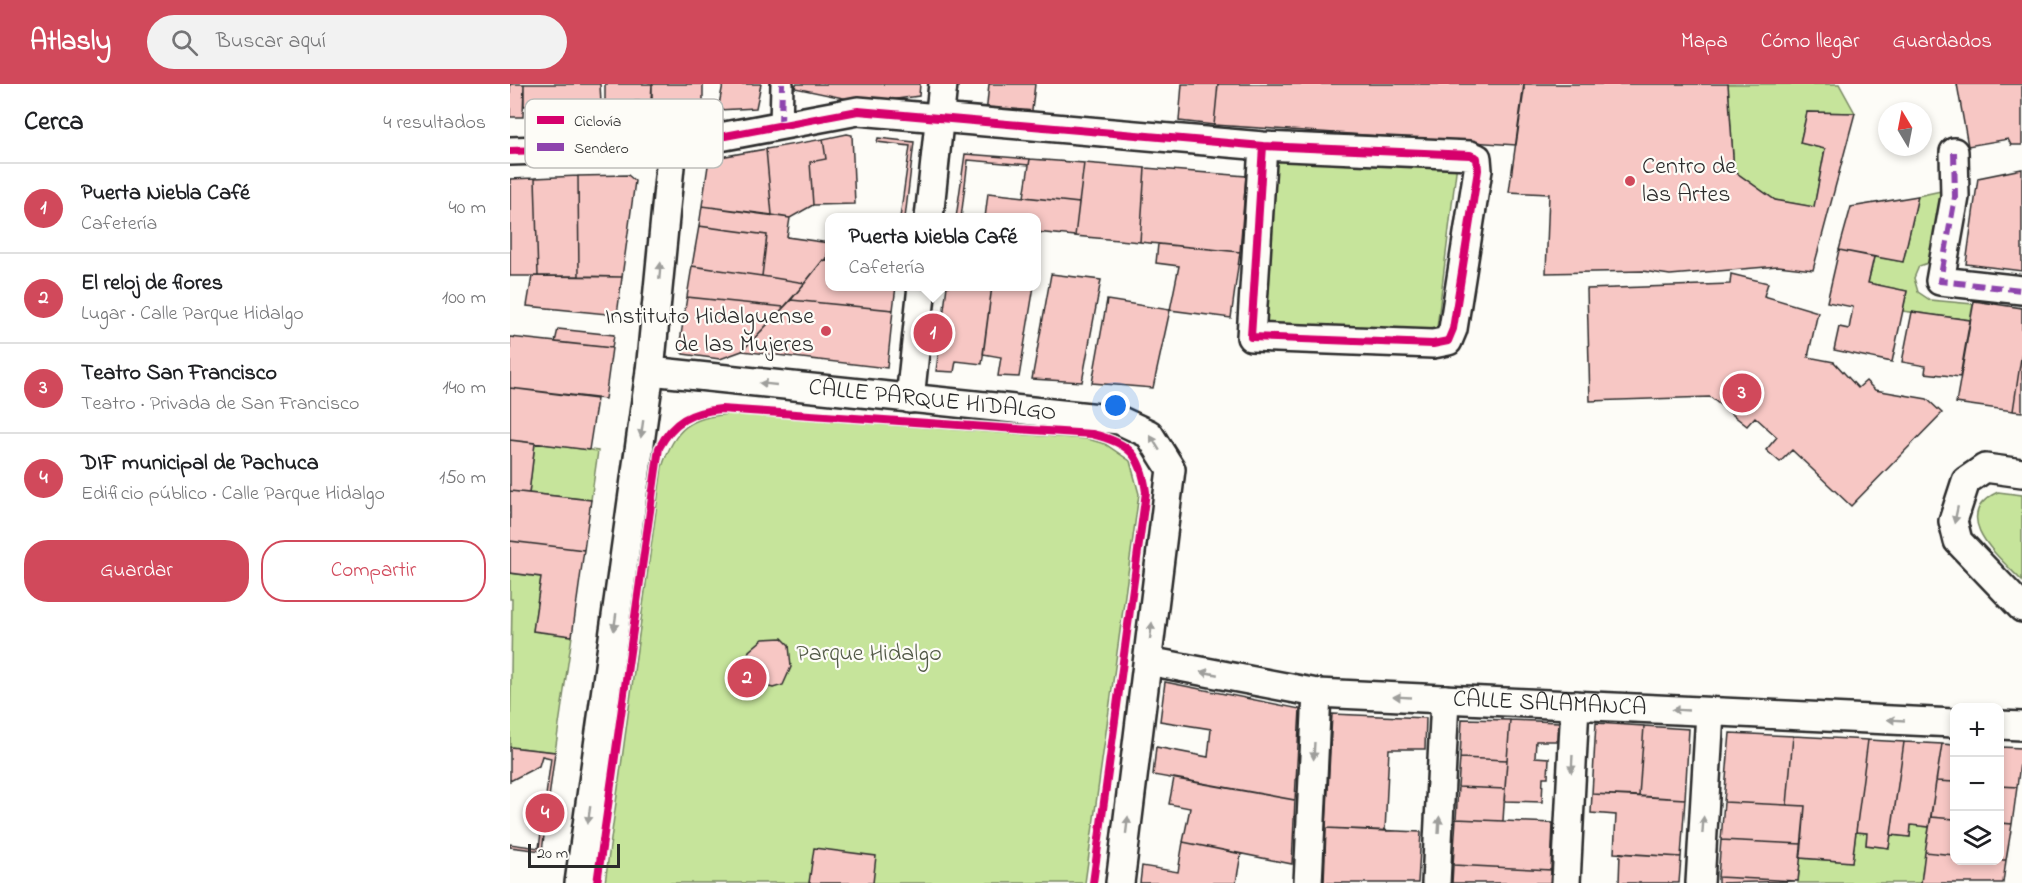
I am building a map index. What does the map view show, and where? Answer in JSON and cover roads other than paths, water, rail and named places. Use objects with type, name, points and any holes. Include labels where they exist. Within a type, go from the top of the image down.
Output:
[{"type":"street","points":[[781,126],[782,84]]},
{"type":"street","points":[[930,213],[943,84]]},
{"type":"street","points":[[723,137],[858,111],[1263,146],[1470,155],[1478,158],[1478,170],[1453,329],[1448,341],[1434,344],[1251,337],[1263,146]]},
{"type":"street","points":[[510,151],[525,151]]},
{"type":"street","points":[[1954,152],[1955,197],[1940,281],[2022,290]]},
{"type":"street","points":[[579,883],[650,371],[670,168]]},
{"type":"street","points":[[910,399],[921,291]]},
{"type":"street","name":"CALLE PARQUE HIDALGO","points":[[650,371],[1119,420],[1149,434],[1172,469],[1120,883]]},
{"type":"street","points":[[2022,473],[1985,468],[1966,481],[1953,521],[1959,540],[2022,608]]},
{"type":"street","name":"CALLE SALAMANCA","points":[[1148,661],[1317,693],[1950,723]]},
{"type":"street","points":[[1308,883],[1317,693]]},
{"type":"street","points":[[1436,883],[1445,699]]},
{"type":"street","points":[[1566,883],[1575,705]]},
{"type":"street","points":[[1700,883],[1710,712]]},
{"type":"street","points":[[2004,725],[2022,726]]},
{"type":"place","name":"Centro de las Artes","points":[[1630,181]]},
{"type":"place","name":"Instituto Hidalguense de las Mujeres","points":[[826,331]]},
{"type":"place","name":"Puerta Niebla Café","points":[[933,333]]},
{"type":"place","name":"Teatro San Francisco","points":[[1742,393]]},
{"type":"place","name":"El reloj de flores","points":[[747,678]]},
{"type":"place","name":"DIF municipal de Pachuca","points":[[545,813]]},
{"type":"park label","name":"Parque Hidalgo","points":[[869,654]]}]
